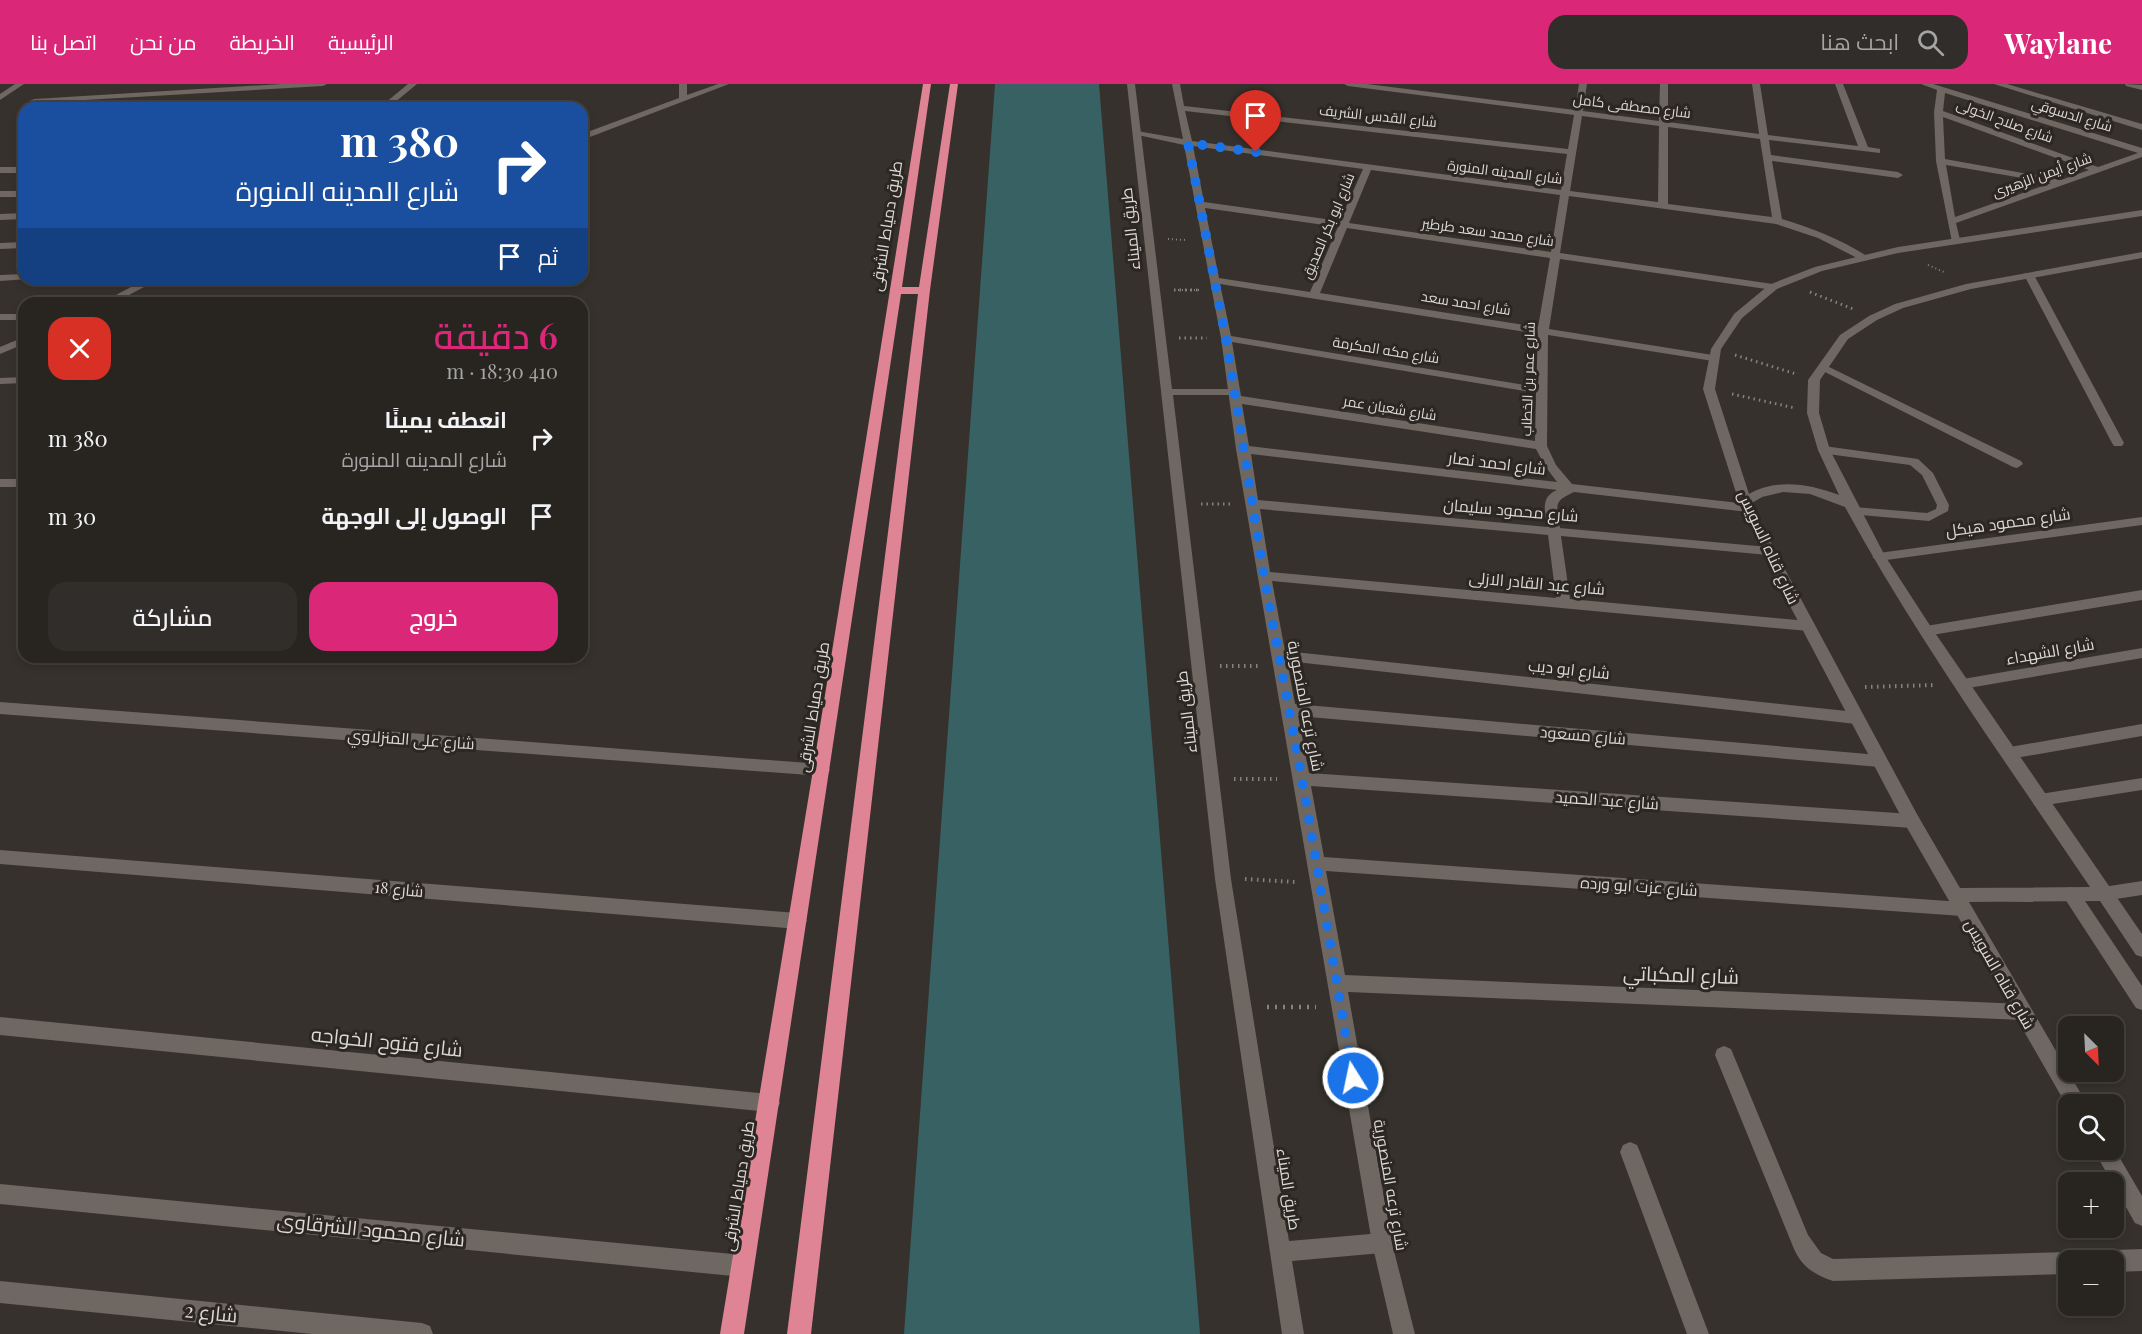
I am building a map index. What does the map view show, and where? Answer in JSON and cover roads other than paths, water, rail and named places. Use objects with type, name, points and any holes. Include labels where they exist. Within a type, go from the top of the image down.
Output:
[{"type":"highway","name":"طريق دمياط الشرقى","points":[[732,1334],[822,770],[927,84]]},
{"type":"highway","points":[[799,1334],[924,290],[954,84]]},
{"type":"highway","points":[[894,291],[924,290]]},
{"type":"street","points":[[0,98],[20,84]]},
{"type":"street","points":[[34,101],[323,84]]},
{"type":"street","points":[[390,102],[413,84]]},
{"type":"street","points":[[683,84],[683,99]]},
{"type":"street","points":[[588,135],[725,84]]},
{"type":"street","name":"طريق الميناء","points":[[1131,84],[1223,879],[1293,1334]]},
{"type":"street","name":"شارع ترعه المنصورية","points":[[1176,84],[1226,339],[1242,449],[1382,1243],[1404,1334]]},
{"type":"street","name":"شارع مصطفى كامل","points":[[1348,84],[1472,95],[1664,124],[1877,151]]},
{"type":"street","name":"شارع عمر بن الخطاب","points":[[1570,489],[1551,466],[1541,446],[1543,330],[1583,84]]},
{"type":"street","points":[[1663,206],[1664,84]]},
{"type":"street","points":[[1756,84],[1777,221]]},
{"type":"street","points":[[1839,84],[1864,150]]},
{"type":"street","name":"شارع الدسوقي","points":[[1925,84],[2142,152]]},
{"type":"street","points":[[1998,84],[2142,127]]},
{"type":"street","points":[[2129,84],[2142,88]]},
{"type":"street","points":[[1941,89],[1938,112],[1940,161],[1955,240]]},
{"type":"street","name":"شارع القدس الشريف","points":[[1181,108],[1572,152]]},
{"type":"street","name":"شارع صلاح الخولى","points":[[1938,112],[2096,169]]},
{"type":"street","name":"شارع المدينه المنورة","points":[[1137,134],[1188,143],[1777,221],[1830,239],[1863,258]]},
{"type":"street","name":"شارع أيمن الزهيرى","points":[[1951,222],[2142,152]]},
{"type":"street","points":[[1766,157],[1898,176]]},
{"type":"street","points":[[1940,161],[2060,182]]},
{"type":"street","name":"شارع ابو بكر الصديق","points":[[1314,295],[1368,167]]},
{"type":"street","points":[[0,170],[18,170]]},
{"type":"street","points":[[0,194],[18,194]]},
{"type":"street","name":"شارع محمد سعد طرطير","points":[[1200,204],[1779,285]]},
{"type":"street","name":"شارع قناه السويس","points":[[2071,1094],[1912,821],[1768,551],[1747,505],[1709,389],[1714,353],[1738,316],[1779,285],[1819,269],[1898,250],[2142,213]]},
{"type":"street","points":[[0,217],[18,216]]},
{"type":"street","points":[[0,246],[18,245]]},
{"type":"street","points":[[2142,255],[1970,286],[1927,297],[1873,318],[1844,337],[1814,380],[1813,413],[1824,450],[1879,557],[1926,631],[2142,949]]},
{"type":"street","points":[[2029,275],[2118,443]]},
{"type":"street","points":[[0,278],[18,277]]},
{"type":"street","points":[[118,297],[142,285]]},
{"type":"street","name":"شارع احمد سعد","points":[[1216,285],[1314,295],[1714,353]]},
{"type":"street","points":[[0,317],[18,317]]},
{"type":"street","name":"شارع مكه المكرمة","points":[[1226,339],[1542,391]]},
{"type":"street","points":[[0,351],[18,343]]},
{"type":"street","points":[[1823,367],[2017,464]]},
{"type":"street","points":[[0,381],[18,380]]},
{"type":"street","name":"شارع شعبان عمر","points":[[1166,393],[1234,396],[1541,446]]},
{"type":"street","name":"شارع احمد نصار","points":[[1242,449],[1570,489],[1747,505]]},
{"type":"street","points":[[1747,505],[1756,494],[1771,489],[1789,488],[1831,495],[1852,508],[1929,517],[1942,511],[1943,505],[1927,473],[1914,462],[1824,450]]},
{"type":"street","points":[[0,483],[18,483]]},
{"type":"street","points":[[1564,604],[1550,502],[1554,496],[1570,489]]},
{"type":"street","name":"شارع محمود سليمان","points":[[1252,504],[1768,551]]},
{"type":"street","name":"شارع محمود هيكل","points":[[1879,557],[2142,521]]},
{"type":"street","name":"شارع عبد القادر الازلى","points":[[1264,576],[1808,626]]},
{"type":"street","points":[[1926,631],[2142,595]]},
{"type":"street","name":"شارع الشهداء","points":[[1964,684],[2142,653]]},
{"type":"street","name":"شارع ابو ديب","points":[[1279,661],[1856,718]]},
{"type":"street","name":"شارع على المنزلاوي","points":[[0,708],[822,770]]},
{"type":"street","name":"شارع مسعود","points":[[1287,709],[1879,761]]},
{"type":"street","points":[[2010,753],[2142,730]]},
{"type":"street","name":"شارع عبد الحميد","points":[[1302,779],[1912,821]]},
{"type":"street","points":[[2040,800],[2142,784]]},
{"type":"street","name":"شارع 18","points":[[0,857],[798,921]]},
{"type":"street","name":"شارع عزت ابو ورده","points":[[1316,862],[1958,902],[2070,894],[2103,894],[2142,888]]},
{"type":"street","points":[[2070,894],[2142,1002]]},
{"type":"street","name":"شارع المكباتي","points":[[1337,983],[2023,1012]]},
{"type":"street","name":"شارع فتوح الخواجه","points":[[0,1026],[770,1103]]},
{"type":"street","points":[[1724,1055],[1801,1242],[1806,1252],[1823,1268],[1833,1270],[2058,1263]]},
{"type":"street","points":[[1630,1152],[1698,1334]]},
{"type":"street","points":[[2109,1160],[2142,1216]]},
{"type":"street","name":"شارع محمود الشرقاوى","points":[[0,1194],[743,1266]]},
{"type":"street","points":[[1280,1252],[1382,1243]]},
{"type":"street","points":[[2124,1261],[2142,1260]]},
{"type":"street","name":"شارع 2","points":[[0,1292],[422,1334]]},
{"type":"water","points":[[995,84],[1099,84],[1200,1334],[904,1334]]}]
